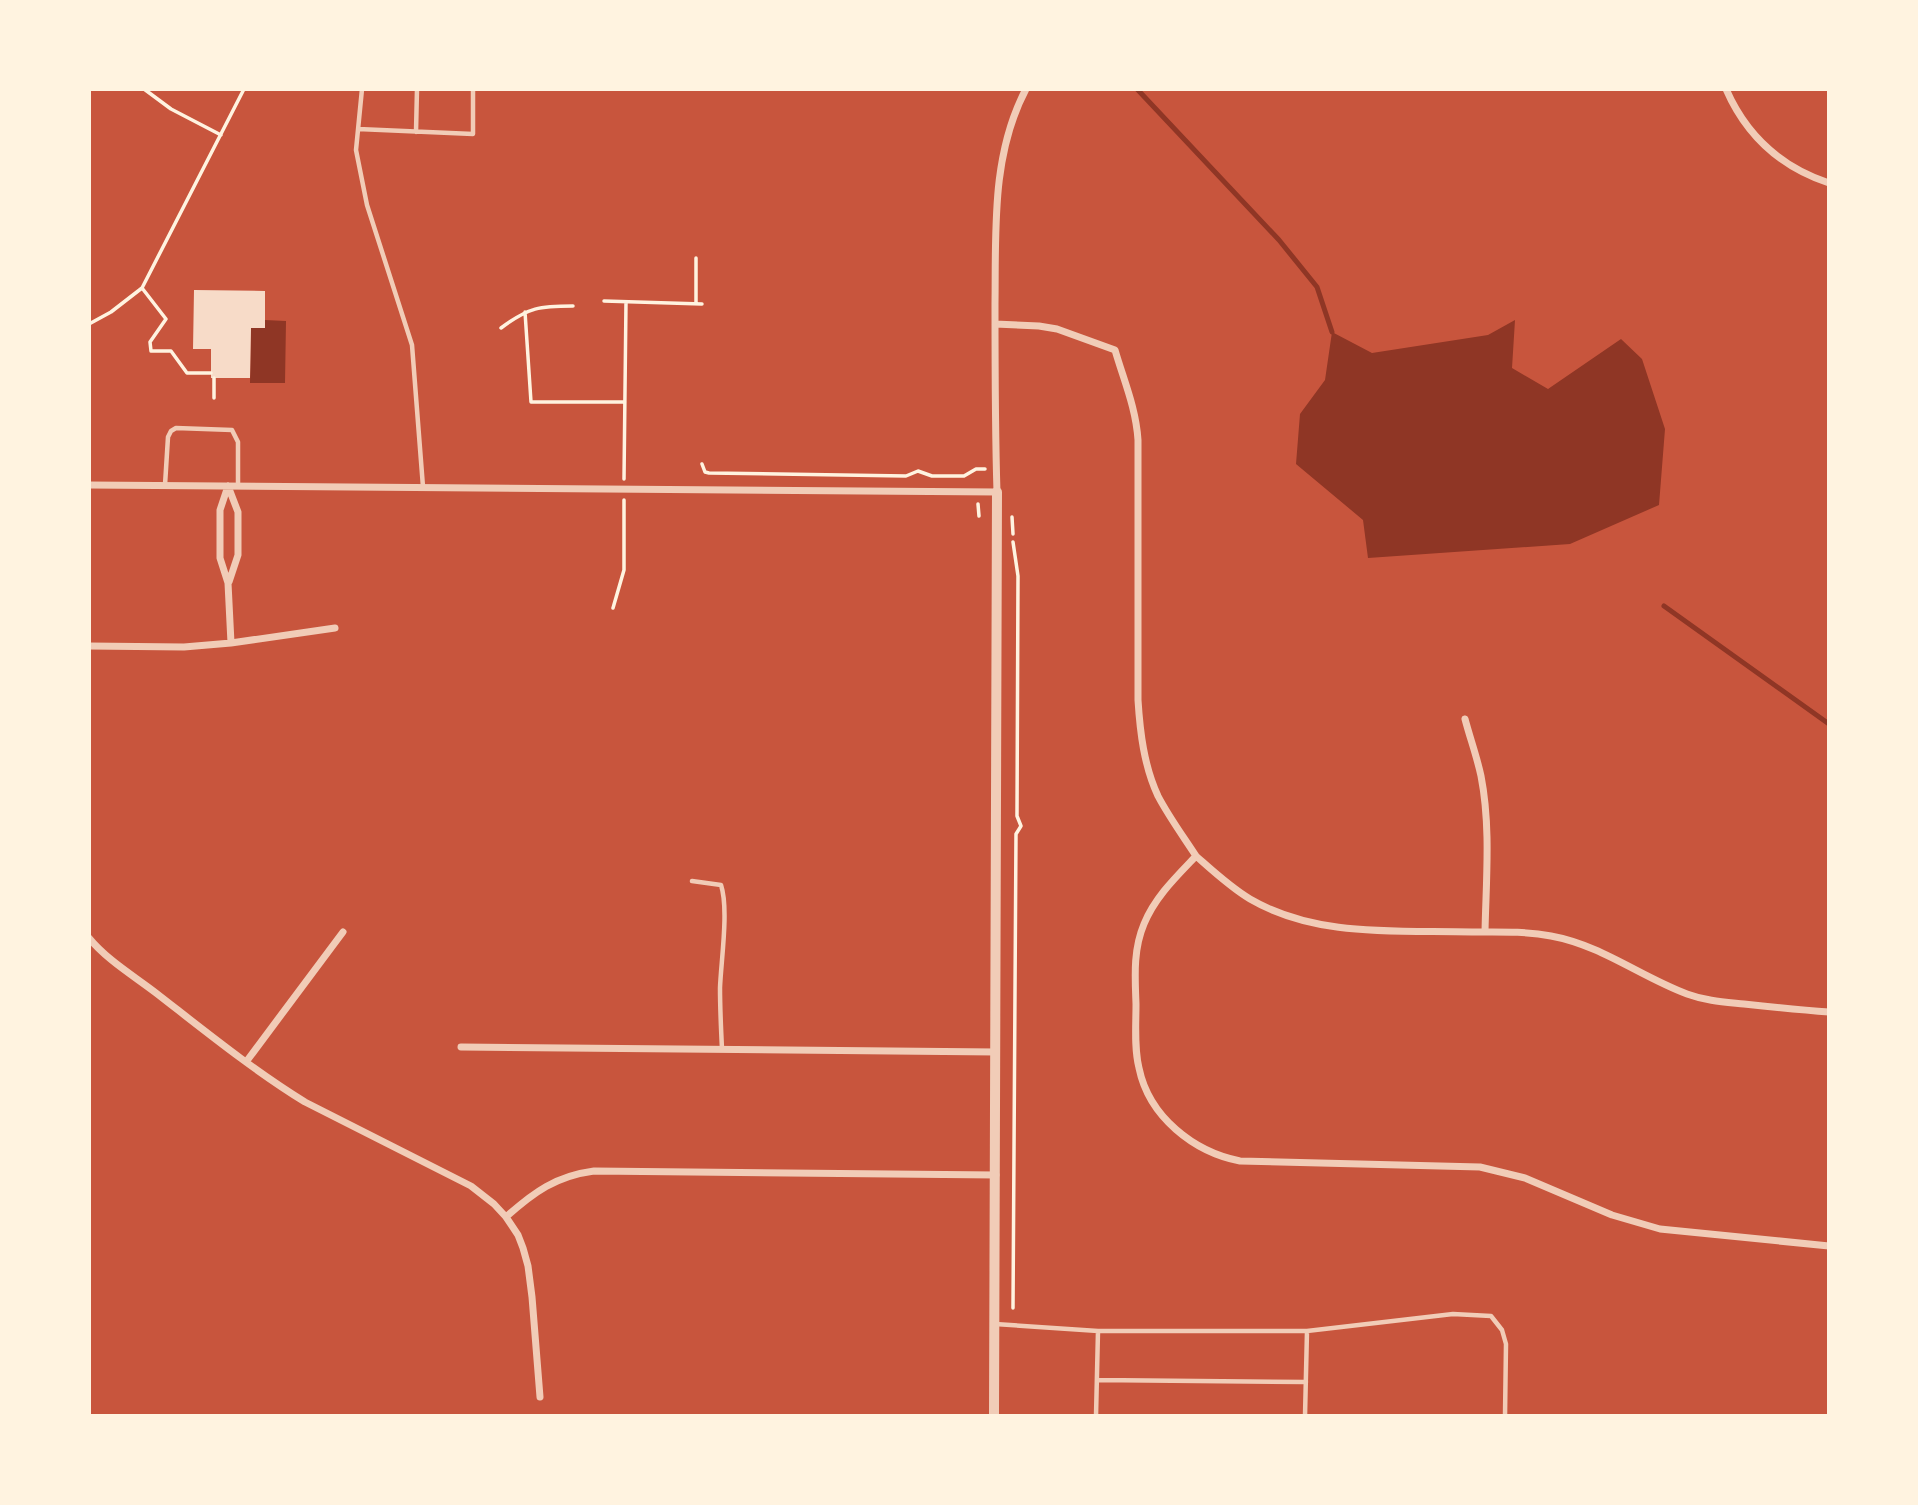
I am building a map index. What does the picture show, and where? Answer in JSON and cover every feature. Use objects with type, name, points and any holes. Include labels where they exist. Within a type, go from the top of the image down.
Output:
[{"type":"street","points":[[994,1416],[996,214],[999,177],[1013,118],[1026,89]]},
{"type":"street","points":[[1726,89],[1752,134],[1766,148],[1785,162],[1829,183]]},
{"type":"street","points":[[995,324],[1057,329],[1115,350],[1134,410],[1138,440],[1138,699],[1140,731],[1148,768],[1157,794],[1196,856],[1232,887],[1284,915],[1305,921],[1351,930],[1535,933],[1580,943],[1701,999],[1829,1013]]},
{"type":"street","points":[[89,485],[997,492]]},
{"type":"street","points":[[228,486],[238,512],[238,555],[228,583]]},
{"type":"street","points":[[228,486],[220,510],[220,558],[228,583],[231,643]]},
{"type":"street","points":[[89,646],[184,647],[335,628]]},
{"type":"street","points":[[1465,719],[1483,793],[1486,843],[1485,932]]},
{"type":"street","points":[[1196,856],[1162,892],[1144,923],[1136,952],[1136,1050],[1142,1080],[1169,1124],[1192,1142],[1215,1154],[1260,1163],[1480,1167],[1525,1178],[1612,1215],[1660,1229],[1829,1247]]},
{"type":"street","points":[[246,1062],[343,932]]},
{"type":"street","points":[[89,938],[110,958],[280,1087],[471,1186],[494,1204],[518,1235],[528,1266],[541,1397]]},
{"type":"street","points":[[461,1046],[996,1052]]},
{"type":"street","points":[[506,1217],[544,1186],[566,1177],[594,1171],[996,1175]]},
{"type":"lane","points":[[362,89],[356,150],[367,205],[412,345],[423,487]]},
{"type":"lane","points":[[416,132],[417,89]]},
{"type":"lane","points":[[358,129],[473,134],[473,89]]},
{"type":"lane","points":[[165,486],[168,437],[170,431],[176,428],[232,430],[238,442],[238,486]]},
{"type":"lane","points":[[692,881],[721,884],[723,892],[720,992],[722,1050]]},
{"type":"lane","points":[[995,1324],[1098,1331],[1307,1331],[1453,1314],[1491,1317],[1502,1330],[1506,1344],[1505,1416]]},
{"type":"lane","points":[[1096,1416],[1098,1331]]},
{"type":"lane","points":[[1305,1416],[1307,1331]]},
{"type":"lane","points":[[1097,1380],[1306,1382]]},
{"type":"path","points":[[144,89],[171,109],[221,135]]},
{"type":"path","points":[[89,324],[111,312],[142,288],[244,89]]},
{"type":"path","points":[[696,258],[696,303]]},
{"type":"path","points":[[142,288],[166,319],[150,342],[151,351],[171,351],[187,373],[211,373]]},
{"type":"path","points":[[604,302],[702,303]]},
{"type":"path","points":[[613,608],[624,570],[626,302]]},
{"type":"path","points":[[501,328],[525,312],[541,306],[573,306]]},
{"type":"path","points":[[525,312],[531,402],[625,402]]},
{"type":"path","points":[[214,378],[214,398]]},
{"type":"path","points":[[558,392],[558,402]]},
{"type":"path","points":[[702,464],[705,472],[709,473],[906,476],[918,471],[932,476],[964,476],[976,469],[996,469]]},
{"type":"path","points":[[1010,509],[1014,524],[1013,543],[1018,576],[1017,816],[1021,826],[1016,834],[1013,1308]]},
{"type":"shaded area","points":[[265,320],[286,321],[285,383],[250,383],[251,328],[265,328]]},
{"type":"shaded area","points":[[1515,320],[1512,368],[1548,389],[1621,339],[1642,359],[1665,429],[1659,505],[1570,544],[1368,558],[1363,520],[1296,464],[1300,414],[1325,380],[1332,332],[1372,353],[1488,335]]},
{"type":"building","points":[[194,290],[265,291],[265,328],[251,328],[250,378],[211,378],[211,349],[193,349]]},
{"type":"waterway","points":[[1137,89],[1279,240],[1317,287],[1332,332]]},
{"type":"waterway","points":[[1664,606],[1829,724]]}]
